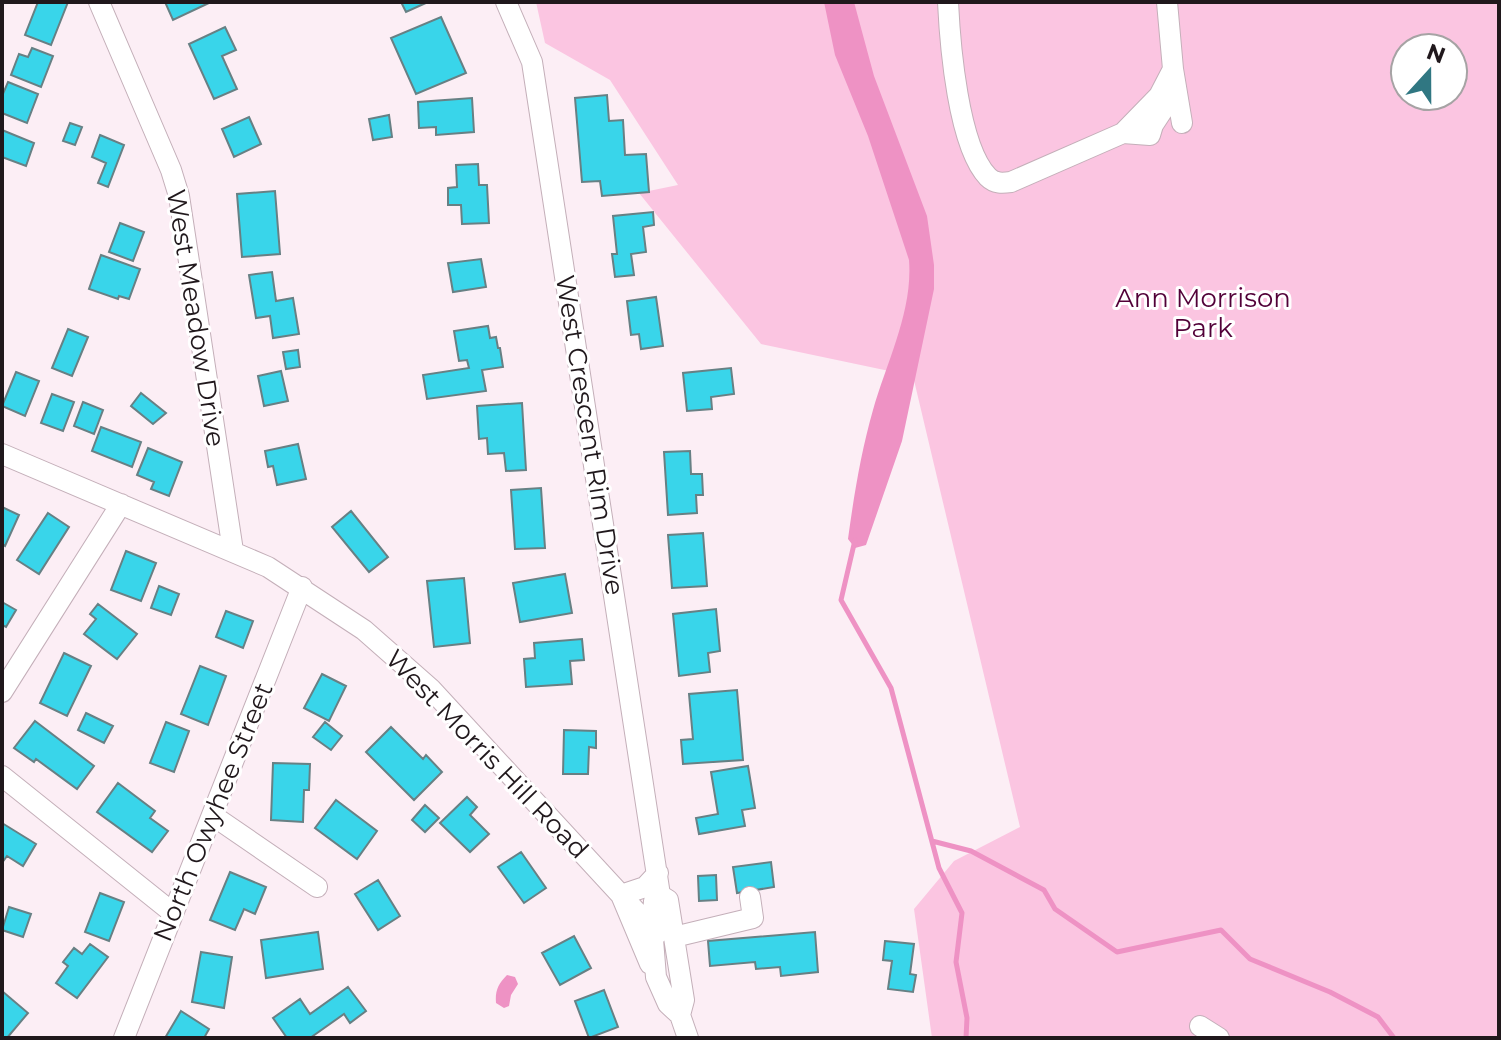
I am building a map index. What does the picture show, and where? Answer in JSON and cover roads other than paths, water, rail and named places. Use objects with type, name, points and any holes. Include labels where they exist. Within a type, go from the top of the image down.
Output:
[{"type":"street","name":"West Meadow Drive","points":[[99,2],[171,170],[179,196],[233,551]]},
{"type":"street","name":"West Crescent Rim Drive","points":[[506,2],[532,62],[660,895]]},
{"type":"street","points":[[948,2],[951,58],[961,112],[978,163],[990,179],[1001,184],[1123,133],[1159,96],[1173,69]]},
{"type":"street","points":[[1160,115],[1182,123],[1167,2]]},
{"type":"street","points":[[1123,133],[1150,135],[1177,90]]},
{"type":"street","name":"West Morris Hill Road","points":[[2,454],[268,567],[364,630],[431,689],[652,927],[678,963]]},
{"type":"street","points":[[2,692],[121,504]]},
{"type":"street","name":"North Owyhee Street","points":[[124,1038],[302,587]]},
{"type":"street","points":[[2,776],[173,913]]},
{"type":"street","points":[[212,815],[317,887]]},
{"type":"street","points":[[621,895],[645,887],[658,873]]},
{"type":"street","name":"West Morris Hill Road","points":[[621,895],[656,977]]},
{"type":"street","name":"West Crescent Rim Drive","points":[[660,895],[654,901],[652,927],[656,977],[668,1004],[680,1015],[688,1038]]},
{"type":"street","name":"West Crescent Rim Drive","points":[[660,895],[668,900],[684,1000],[680,1015]]},
{"type":"street","points":[[674,937],[753,918],[750,897]]},
{"type":"street","points":[[1202,1038],[1200,1026],[1219,1038]]},
{"type":"waterway","points":[[855,540],[841,600],[891,688],[939,868],[962,913],[956,962],[967,1018],[966,1038]]},
{"type":"waterway","points":[[932,841],[971,851],[1044,890],[1055,909],[1117,952],[1221,930],[1250,959],[1330,992],[1378,1017],[1394,1038]]},
{"type":"park label","name":"Ann Morrison Park","points":[[1203,313]]}]
